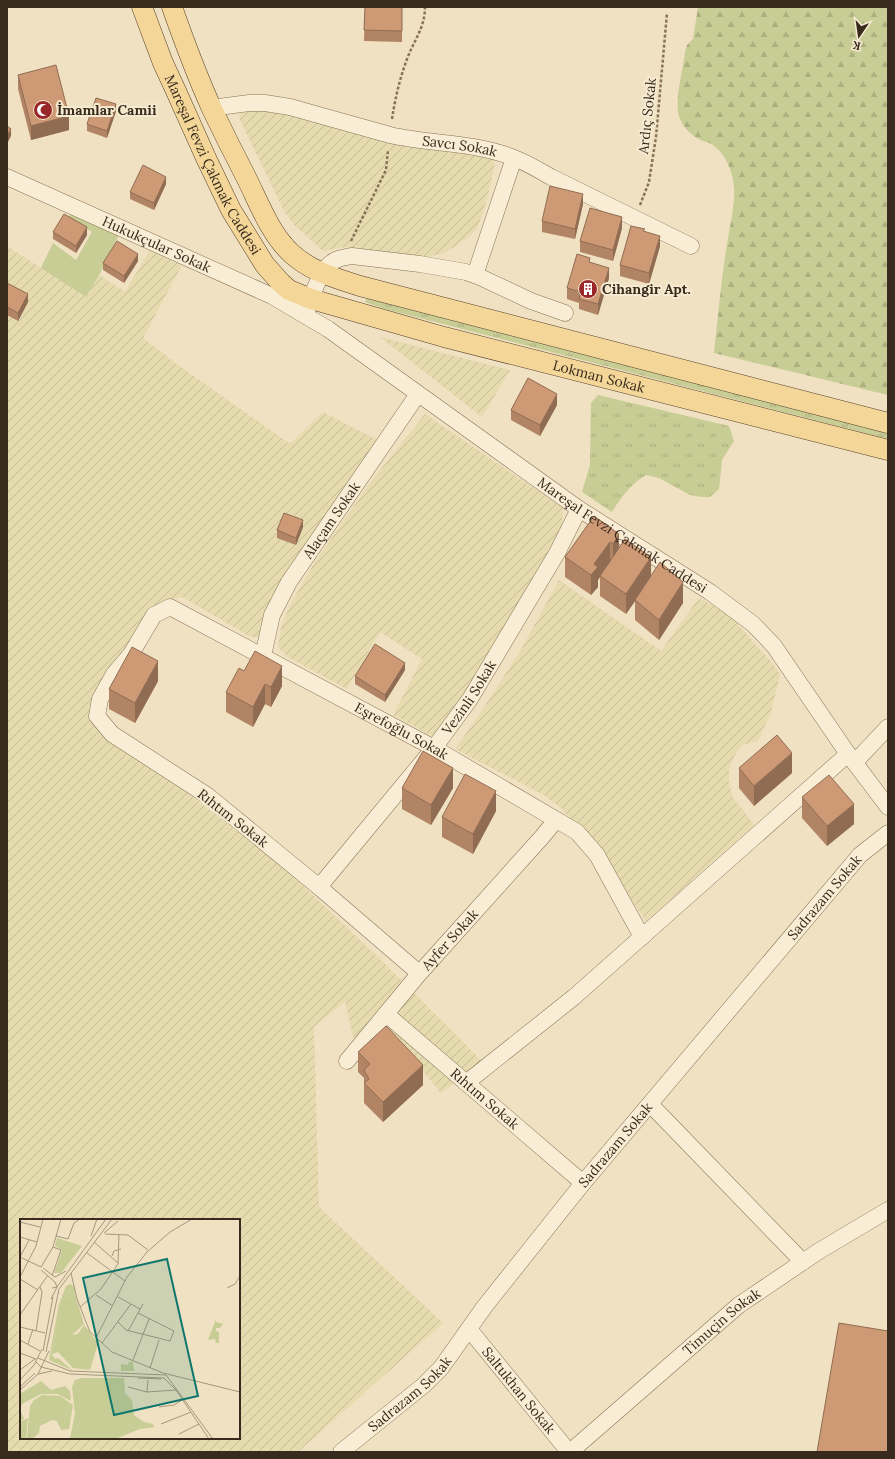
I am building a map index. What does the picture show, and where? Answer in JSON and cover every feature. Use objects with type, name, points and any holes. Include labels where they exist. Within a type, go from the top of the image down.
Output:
[{"type":"main road","name":"Mareşal Fevzi Çakmak Caddesi","points":[[142,7],[163,63],[206,158],[235,216],[272,275],[308,307]]},
{"type":"main road","name":"Mareşal Fevzi Çakmak Caddesi","points":[[172,7],[184,41],[212,108],[272,228],[291,253],[312,269],[322,274]]},
{"type":"main road","name":"Lokman Sokak","points":[[322,274],[360,286],[888,423]]},
{"type":"main road","name":"Lokman Sokak","points":[[308,307],[444,337],[888,450]]},
{"type":"street","name":"Savcı Sokak","points":[[212,108],[249,103],[265,103],[290,107],[406,139],[471,146],[490,150],[514,158],[691,246]]},
{"type":"street","points":[[475,275],[514,158]]},
{"type":"street","name":"Hukukçular Sokak","points":[[7,177],[272,296],[308,307]]},
{"type":"street","points":[[308,307],[322,274],[334,261],[342,257],[352,256],[440,267],[475,275],[531,301],[565,313]]},
{"type":"street","name":"Mareşal Fevzi Çakmak Caddesi","points":[[308,307],[328,329],[579,510],[710,592],[753,624],[774,646],[791,669],[851,758],[888,807]]},
{"type":"street","name":"Alaçam Sokak","points":[[263,656],[272,615],[289,582],[418,394]]},
{"type":"street","name":"Vezinli Sokak","points":[[318,887],[434,748],[470,699],[557,553],[579,510]]},
{"type":"street","name":"Eşrefoğlu Sokak","points":[[131,654],[154,615],[170,607],[434,748],[577,832],[597,856],[642,937]]},
{"type":"street","name":"Rıhtım Sokak","points":[[131,654],[114,674],[100,699],[97,716],[112,734],[208,796],[419,973]]},
{"type":"street","points":[[466,1083],[574,997],[888,727]]},
{"type":"street","name":"Ayfer Sokak","points":[[347,1061],[419,973],[556,820]]},
{"type":"street","name":"Sadrazam Sokak","points":[[341,1452],[424,1385],[441,1368],[485,1306],[583,1183],[860,855],[888,833]]},
{"type":"street","name":"Rıhtım Sokak","points":[[386,1014],[583,1183]]},
{"type":"street","points":[[650,1104],[803,1262]]},
{"type":"street","name":"Timuçin Sokak","points":[[569,1452],[739,1305],[820,1251],[888,1210]]},
{"type":"street","name":"Saltukhan Sokak","points":[[469,1329],[569,1452]]},
{"type":"path","name":"Ardıç Sokak","points":[[634,218],[648,182],[656,137],[667,14]]},
{"type":"shaded area","points":[[252,110],[278,113],[343,128],[491,157],[495,164],[487,199],[478,227],[471,235],[444,253],[428,257],[396,255],[345,247],[323,251],[294,225],[283,209],[240,120],[239,114]]},
{"type":"shaded area","points":[[7,246],[86,297],[99,275],[125,292],[150,250],[182,265],[143,338],[178,365],[290,444],[323,412],[383,443],[261,637],[251,637],[182,597],[173,599],[160,611],[95,707],[136,755],[275,859],[383,962],[483,1062],[441,1093],[390,1032],[358,1057],[345,1002],[314,1027],[319,1207],[443,1323],[298,1452],[7,1452]]},
{"type":"shaded area","points":[[380,337],[510,370],[482,417]]},
{"type":"shaded area","points":[[425,414],[563,508],[561,538],[443,742],[393,715],[422,659],[380,632],[347,689],[288,657],[278,647],[281,628],[290,605],[316,560],[370,483]]},
{"type":"shaded area","points":[[559,580],[661,651],[699,598],[721,610],[734,620],[780,674],[771,712],[758,741],[742,745],[729,768],[729,783],[733,797],[754,825],[646,921],[612,870],[585,835],[561,808],[544,795],[455,749],[522,648]]},
{"type":"green space","points":[[698,7],[888,7],[888,395],[714,353],[723,272],[734,203],[734,187],[733,179],[726,160],[717,148],[710,143],[699,139],[688,131],[681,121],[678,112],[679,89],[685,52],[687,45],[693,39]]},
{"type":"green space","points":[[73,210],[119,235],[86,297],[41,268],[53,243],[76,260],[92,232],[68,218]]},
{"type":"green space","points":[[367,297],[888,430],[888,439],[385,309],[365,302]]},
{"type":"green space","points":[[598,395],[729,426],[734,441],[722,460],[719,489],[710,497],[690,495],[659,478],[646,475],[627,491],[612,512],[582,492],[590,465],[591,403]]},
{"type":"building","points":[[365,7],[402,7],[402,31],[364,30]]},
{"type":"building","name":"İmamlar Camii","points":[[56,65],[69,116],[31,126],[18,75]]},
{"type":"building","points":[[96,98],[116,104],[107,131],[87,124]]},
{"type":"building","points":[[7,126],[11,129],[7,136]]},
{"type":"building","points":[[143,165],[166,177],[154,203],[130,192]]},
{"type":"building","points":[[550,186],[583,194],[575,229],[542,221]]},
{"type":"building","points":[[590,208],[622,217],[613,250],[580,241]]},
{"type":"building","points":[[64,214],[87,227],[76,246],[53,232]]},
{"type":"building","points":[[631,226],[645,229],[643,231],[660,236],[649,273],[620,265]]},
{"type":"building","points":[[117,241],[138,254],[124,276],[103,263]]},
{"type":"building","name":"Cihangir Apt.","points":[[577,254],[590,258],[589,262],[609,268],[598,304],[579,299],[581,292],[567,288]]},
{"type":"building","points":[[7,283],[28,294],[18,313],[7,307]]},
{"type":"building","points":[[528,378],[557,394],[540,425],[511,410]]},
{"type":"building","points":[[284,513],[303,520],[296,538],[277,530]]},
{"type":"building","points":[[594,516],[619,534],[613,544],[610,542],[594,564],[598,567],[591,575],[565,557]]},
{"type":"building","points":[[625,539],[651,557],[626,594],[600,576]]},
{"type":"building","points":[[660,562],[683,582],[659,620],[635,600]]},
{"type":"building","points":[[375,644],[405,663],[385,695],[355,676]]},
{"type":"building","points":[[132,647],[158,661],[135,703],[109,689]]},
{"type":"building","points":[[255,651],[282,666],[271,687],[265,684],[253,707],[226,692],[239,668],[244,671]]},
{"type":"building","points":[[777,735],[792,753],[754,786],[739,768]]},
{"type":"building","points":[[423,751],[453,768],[431,805],[402,788]]},
{"type":"building","points":[[465,774],[496,791],[473,834],[442,817]]},
{"type":"building","points":[[829,775],[854,804],[827,826],[802,797]]},
{"type":"building","points":[[386,1026],[423,1065],[383,1102],[364,1083],[369,1079],[364,1070],[370,1064],[358,1052]]},
{"type":"building","points":[[839,1323],[888,1331],[888,1452],[817,1452]]},
{"type":"place","name":"İmamlar Camii","points":[[43,110]]},
{"type":"place","name":"Cihangir Apt.","points":[[588,289]]}]
